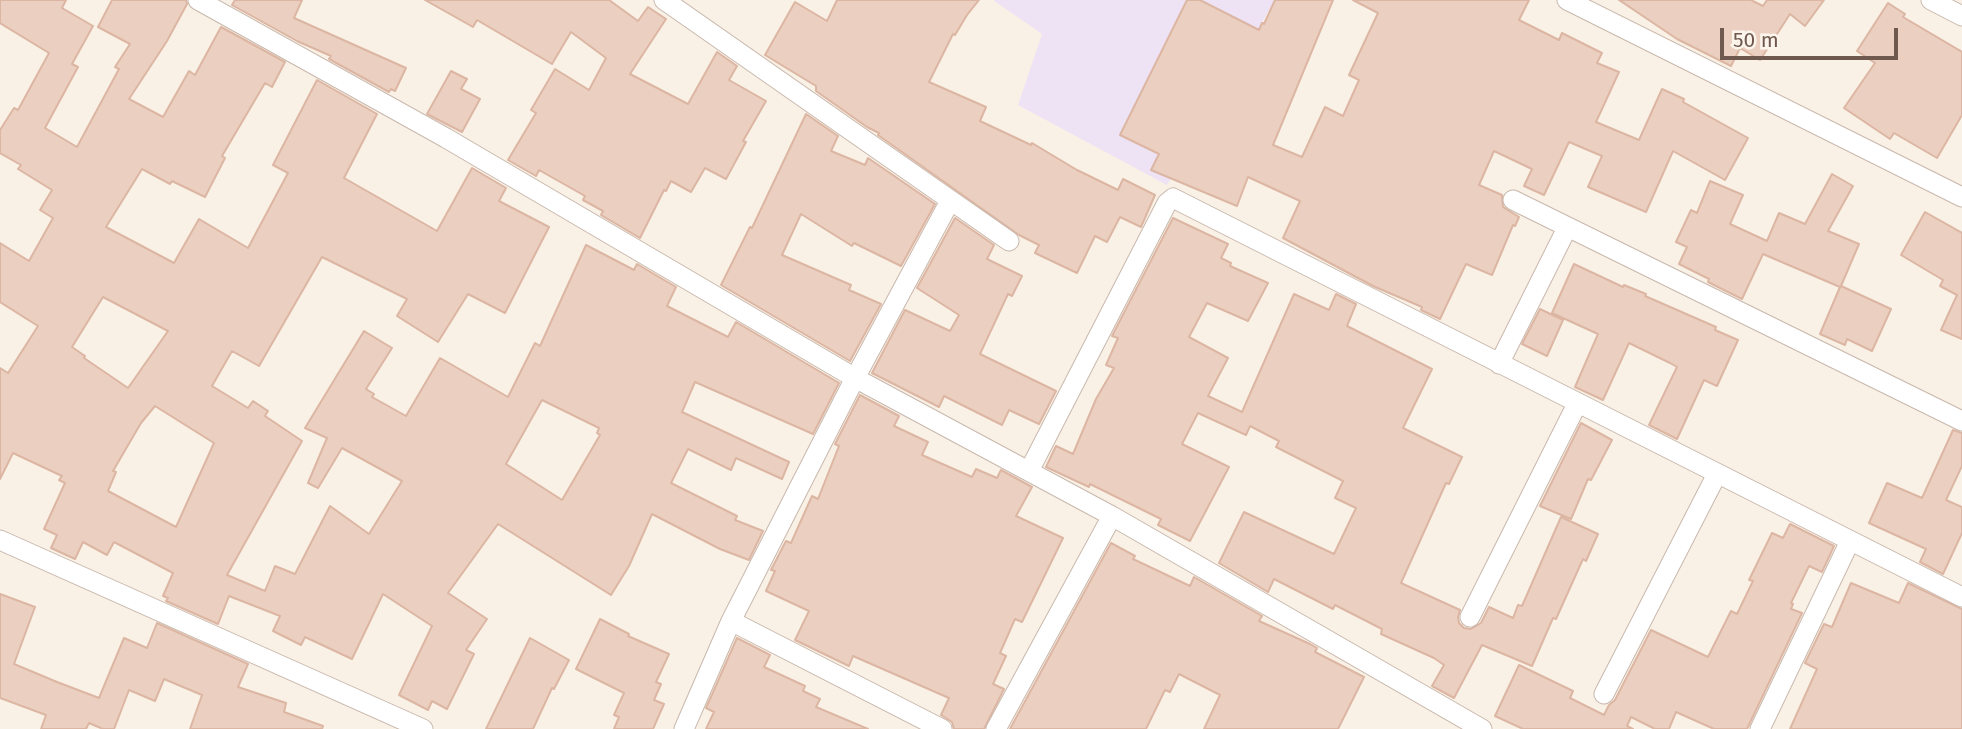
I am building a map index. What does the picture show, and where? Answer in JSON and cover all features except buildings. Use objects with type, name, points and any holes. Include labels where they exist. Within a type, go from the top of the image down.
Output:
[{"type":"street","points":[[198,0],[446,138],[855,378],[1112,516],[1482,729]]},
{"type":"street","points":[[664,0],[1009,241]]},
{"type":"street","points":[[1567,0],[1962,197]]},
{"type":"street","points":[[1931,0],[1962,16]]},
{"type":"street","points":[[1029,471],[1167,204],[1173,198],[1962,597]]},
{"type":"street","points":[[1513,200],[1962,421]]},
{"type":"street","points":[[684,729],[731,621],[855,378],[950,201]]},
{"type":"street","points":[[1499,364],[1567,228]]},
{"type":"street","points":[[1470,617],[1577,404]]},
{"type":"street","points":[[1604,694],[1717,474]]},
{"type":"street","points":[[996,729],[1112,516]]},
{"type":"street","points":[[0,540],[423,729]]},
{"type":"street","points":[[1760,729],[1850,541]]},
{"type":"street","points":[[731,621],[942,729]]},
{"type":"shaded area","points":[[993,0],[1275,0],[1167,185],[1018,105],[1042,34]]}]
